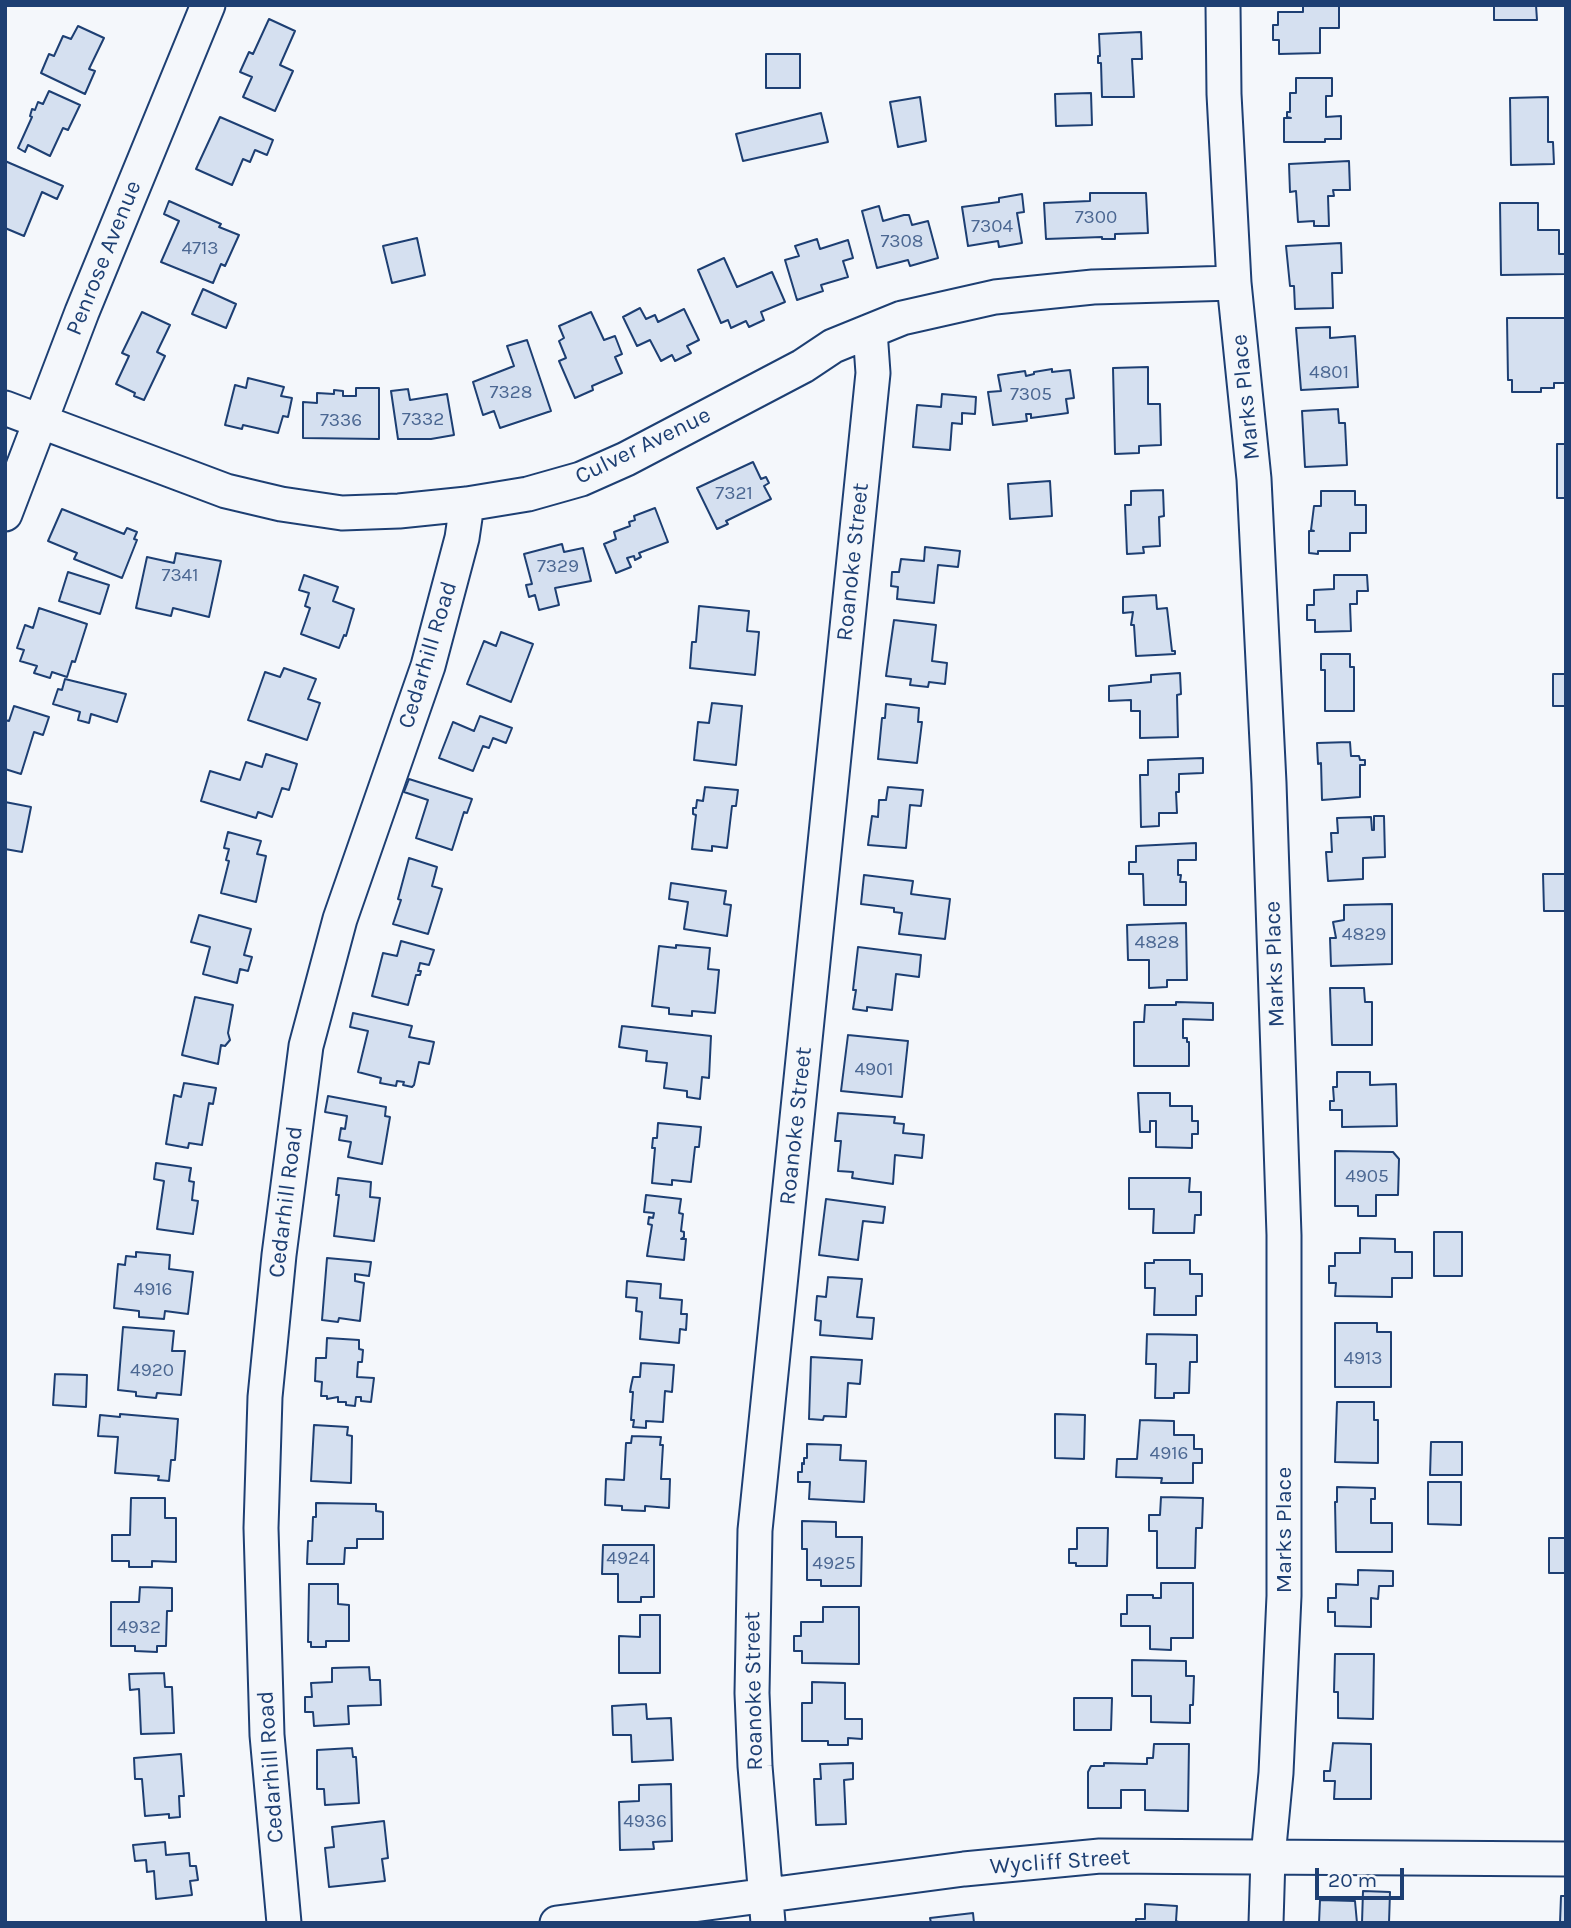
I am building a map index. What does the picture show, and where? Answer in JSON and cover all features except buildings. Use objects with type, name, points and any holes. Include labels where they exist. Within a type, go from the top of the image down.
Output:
[{"type":"street","name":"Penrose Avenue","points":[[5,514],[82,312],[208,5]]},
{"type":"street","name":"Marks Place","points":[[1223,5],[1224,94],[1234,283],[1254,479],[1269,783],[1284,1235],[1284,1595],[1266,1923]]},
{"type":"street","name":"Culver Avenue","points":[[5,408],[226,491],[281,504],[342,513],[399,511],[528,494],[581,479],[626,459],[803,366],[833,346],[902,318],[995,297],[1093,287],[1234,283]]},
{"type":"street","name":"Roanoke Street","points":[[766,1909],[752,1693],[755,1530],[873,373],[870,331]]},
{"type":"street","name":"Cedarhill Road","points":[[284,1923],[267,1735],[261,1528],[265,1397],[306,1046],[340,919],[428,666],[462,538],[467,504]]},
{"type":"street","name":"Wycliff Street","points":[[557,1923],[766,1909],[964,1869],[1100,1856],[1566,1859]]}]
